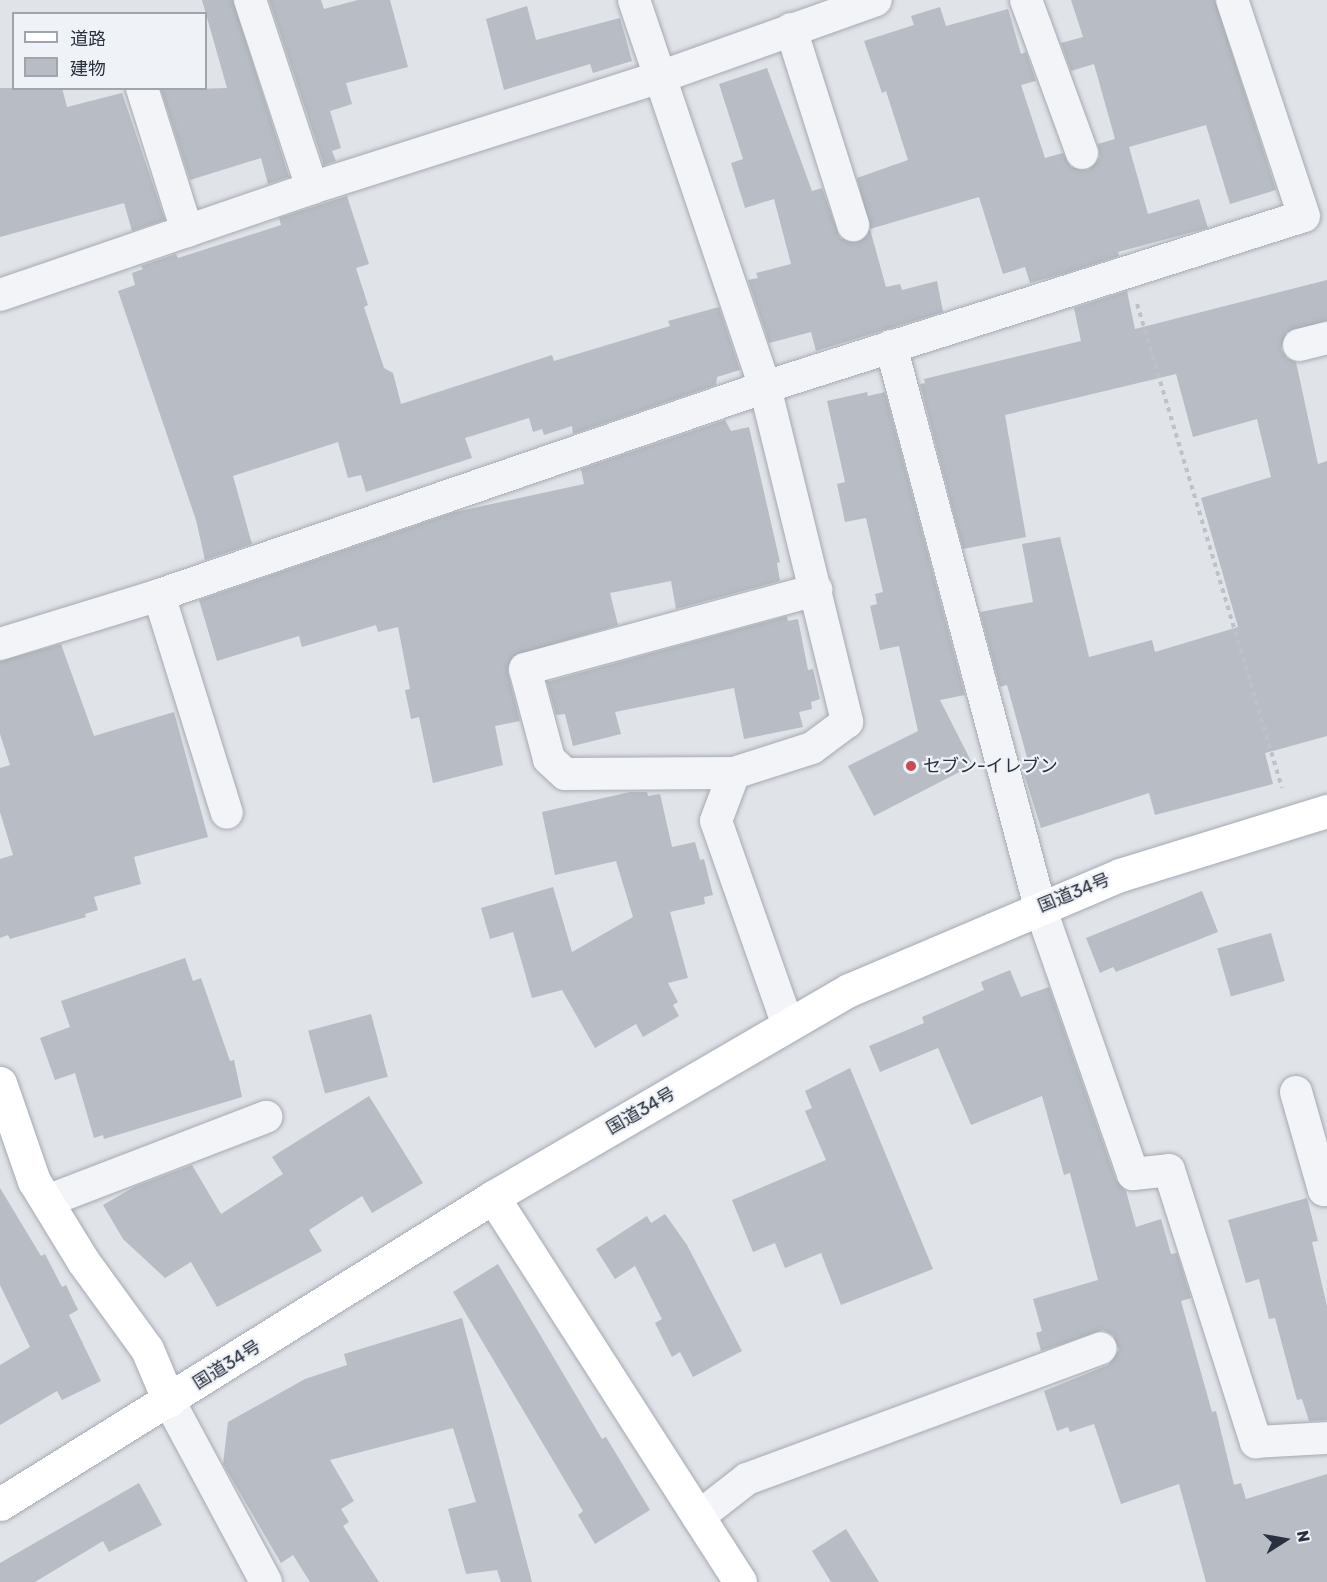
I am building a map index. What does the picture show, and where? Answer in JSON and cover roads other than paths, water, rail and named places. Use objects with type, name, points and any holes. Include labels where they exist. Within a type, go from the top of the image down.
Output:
[{"type":"main road","name":"国道34号","points":[[0,1504],[169,1401],[493,1197],[849,990],[1120,875],[1327,811]]},
{"type":"main road","points":[[0,1083],[34,1181],[83,1261],[147,1349],[169,1401]]},
{"type":"main road","points":[[493,1197],[740,1582]]},
{"type":"street","points":[[250,0],[312,188]]},
{"type":"street","points":[[634,0],[765,387],[816,590],[847,722],[812,748],[734,773],[565,774],[549,759],[525,669],[816,590]]},
{"type":"street","points":[[0,295],[312,188],[660,76],[876,0]]},
{"type":"street","points":[[1026,0],[1082,153]]},
{"type":"street","points":[[0,644],[159,595],[765,387],[1304,216],[1232,0]]},
{"type":"street","points":[[791,29],[854,225]]},
{"type":"street","points":[[143,90],[187,231]]},
{"type":"street","points":[[891,346],[1040,907],[1132,1174],[1170,1170],[1256,1442],[1327,1438]]},
{"type":"street","points":[[159,595],[227,813]]},
{"type":"street","points":[[734,773],[716,821],[788,1026]]},
{"type":"street","points":[[1296,1092],[1326,1194]]},
{"type":"street","points":[[47,1201],[266,1117]]},
{"type":"street","points":[[698,1517],[747,1479],[1101,1348]]},
{"type":"street","points":[[169,1401],[266,1582]]},
{"type":"place","name":"セブン-イレブン","points":[[911,766]]}]
